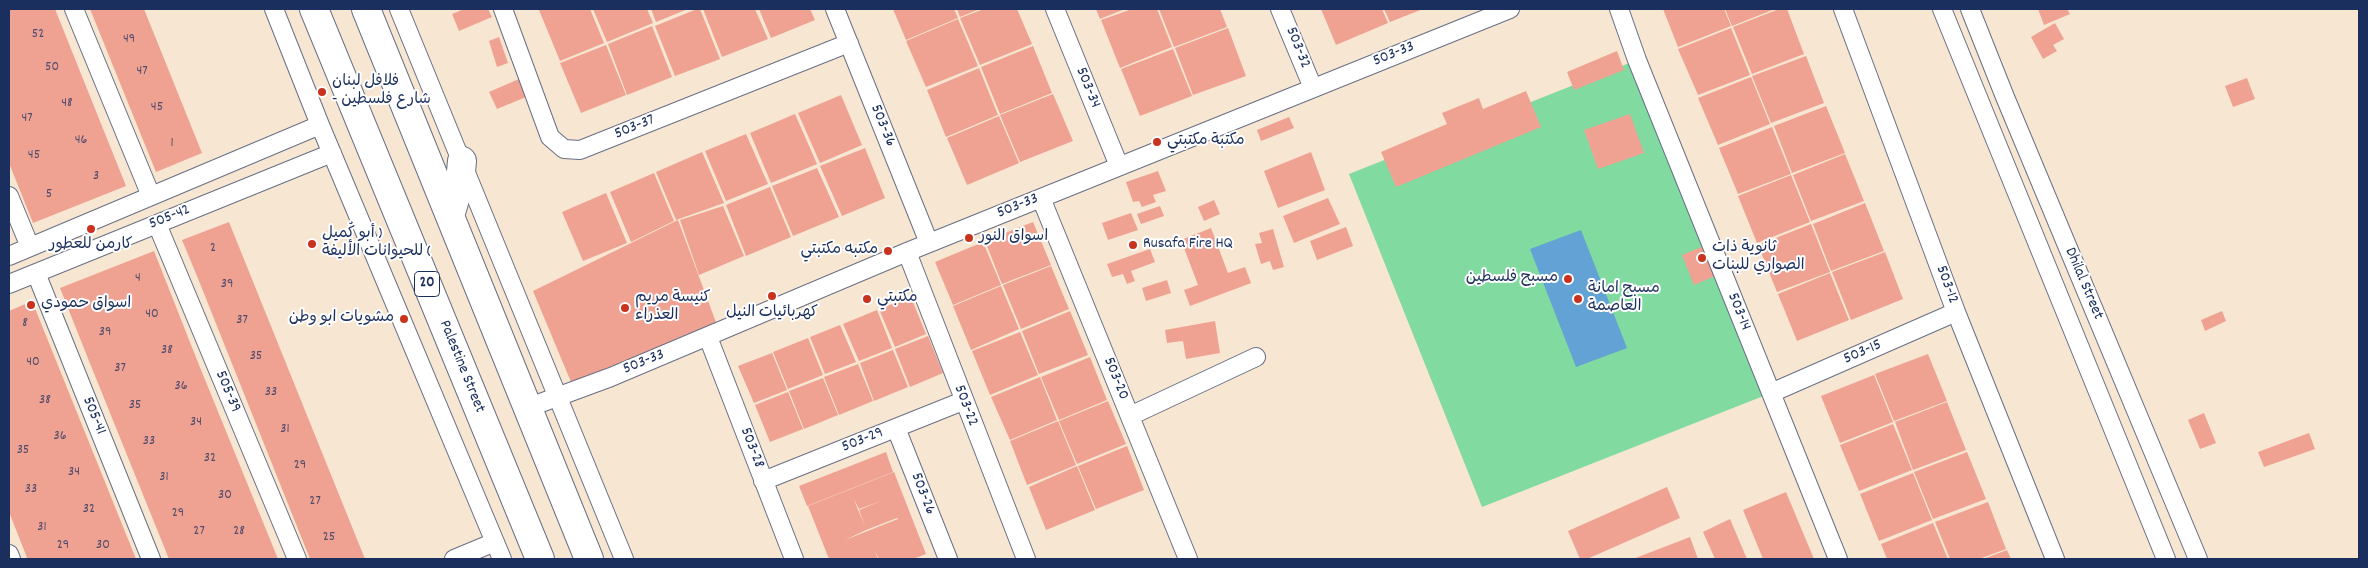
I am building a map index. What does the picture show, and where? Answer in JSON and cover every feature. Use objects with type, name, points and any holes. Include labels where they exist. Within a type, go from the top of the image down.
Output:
[{"type":"main road","name":"Palestine Street","points":[[314,9],[540,559]]},
{"type":"main road","points":[[366,9],[589,559]]},
{"type":"main road","points":[[450,216],[460,182],[462,161]]},
{"type":"street","points":[[74,9],[151,196]]},
{"type":"street","points":[[274,9],[320,125],[502,559]]},
{"type":"street","points":[[398,9],[624,559]]},
{"type":"street","name":"503-37","points":[[503,9],[550,137],[564,148],[580,150],[849,43]]},
{"type":"street","name":"503-36","points":[[835,9],[929,243]]},
{"type":"street","name":"503-34","points":[[1055,9],[1119,166]]},
{"type":"street","name":"503-32","points":[[1280,9],[1313,88]]},
{"type":"street","name":"503-14","points":[[1619,9],[1641,69],[1838,559]]},
{"type":"street","name":"503-12","points":[[1843,9],[1956,312],[2055,559]]},
{"type":"street","name":"Dhilal Street","points":[[1942,9],[2166,559]]},
{"type":"street","name":"Dhilal Street","points":[[1970,9],[2198,559]]},
{"type":"street","name":"503-33","points":[[527,408],[708,337],[907,252],[1499,11]]},
{"type":"street","name":"505-42","points":[[9,256],[320,125]]},
{"type":"street","name":"505-42","points":[[9,284],[332,153]]},
{"type":"street","points":[[9,196],[30,247]]},
{"type":"street","name":"503-20","points":[[1041,198],[1188,559]]},
{"type":"street","name":"505-39","points":[[157,224],[297,559]]},
{"type":"street","name":"503-22","points":[[907,252],[1026,559]]},
{"type":"street","name":"505-41","points":[[36,273],[151,559]]},
{"type":"street","name":"503-15","points":[[1771,393],[1956,312]]},
{"type":"street","name":"503-28","points":[[708,337],[794,559]]},
{"type":"street","points":[[1130,416],[1256,357]]},
{"type":"street","name":"503-29","points":[[763,481],[964,402]]},
{"type":"street","name":"503-26","points":[[896,428],[948,559]]},
{"type":"street","points":[[454,559],[495,542]]},
{"type":"street","points":[[9,554],[11,559]]},
{"type":"green space","points":[[1637,60],[1771,393],[1482,507],[1349,174]]},
{"type":"water","name":"مسبح امانة العاصمة","points":[[1581,230],[1627,348],[1576,367],[1530,249]]},
{"type":"building","points":[[9,9],[55,9],[126,186],[33,223],[9,163]]},
{"type":"building","points":[[90,9],[144,9],[202,153],[156,172]]},
{"type":"building","points":[[464,9],[488,9],[492,17],[459,31],[452,14]]},
{"type":"building","points":[[590,9],[604,43],[560,61],[539,10]]},
{"type":"building","points":[[593,9],[647,9],[653,23],[607,42]]},
{"type":"building","points":[[651,9],[688,9],[656,22]]},
{"type":"building","points":[[700,9],[720,59],[675,76],[655,26]]},
{"type":"building","points":[[703,9],[755,9],[768,39],[722,57]]},
{"type":"building","points":[[759,9],[810,9],[815,20],[771,38]]},
{"type":"building","points":[[893,9],[954,9],[958,18],[906,40]]},
{"type":"building","points":[[957,9],[980,9],[960,17]]},
{"type":"building","points":[[984,9],[1017,9],[1032,44],[980,65],[960,18]]},
{"type":"building","points":[[1096,9],[1125,9],[1100,19]]},
{"type":"building","points":[[1132,9],[1157,9],[1172,47],[1120,68],[1101,20]]},
{"type":"building","points":[[1159,9],[1220,9],[1227,27],[1174,47]]},
{"type":"building","points":[[1321,9],[1382,9],[1388,23],[1336,45]]},
{"type":"building","points":[[1384,9],[1423,9],[1390,22]]},
{"type":"building","points":[[1663,9],[1724,9],[1731,26],[1678,47]]},
{"type":"building","points":[[1725,9],[1775,9],[1732,26]]},
{"type":"building","points":[[1779,9],[1787,9],[1804,54],[1752,74],[1733,27]]},
{"type":"building","points":[[2038,9],[2067,9],[2070,14],[2044,25]]},
{"type":"building","points":[[958,19],[978,66],[926,87],[906,41]]},
{"type":"building","points":[[2055,23],[2064,39],[2053,45],[2057,51],[2043,59],[2031,37]]},
{"type":"building","points":[[652,26],[672,77],[627,95],[608,44]]},
{"type":"building","points":[[1228,28],[1246,76],[1193,95],[1175,48]]},
{"type":"building","points":[[1731,28],[1750,75],[1698,95],[1678,49]]},
{"type":"building","points":[[499,37],[508,63],[497,67],[489,41]]},
{"type":"building","points":[[606,45],[626,95],[581,113],[560,63]]},
{"type":"building","points":[[1033,46],[1052,93],[1000,114],[981,67]]},
{"type":"building","points":[[1173,49],[1192,96],[1140,116],[1121,69]]},
{"type":"building","points":[[1617,51],[1624,70],[1574,90],[1567,72]]},
{"type":"building","points":[[1806,56],[1824,103],[1771,123],[1752,76]]},
{"type":"building","points":[[979,68],[998,115],[946,137],[927,90]]},
{"type":"building","points":[[1751,77],[1770,124],[1718,145],[1698,98]]},
{"type":"building","points":[[2247,78],[2255,99],[2233,107],[2225,86]]},
{"type":"building","points":[[519,79],[526,97],[497,109],[489,92]]},
{"type":"building","points":[[1526,91],[1541,127],[1396,187],[1381,152],[1447,124],[1442,113],[1479,98],[1483,109]]},
{"type":"building","points":[[1053,94],[1073,141],[1020,162],[1000,115]]},
{"type":"building","points":[[841,95],[862,145],[820,163],[798,113]]},
{"type":"building","points":[[1826,106],[1845,153],[1792,173],[1774,126]]},
{"type":"building","points":[[795,114],[817,164],[771,183],[750,133]]},
{"type":"building","points":[[1630,114],[1644,153],[1598,169],[1584,130]]},
{"type":"building","points":[[999,116],[1019,163],[967,185],[947,138]]},
{"type":"building","points":[[1289,117],[1294,128],[1261,141],[1257,130]]},
{"type":"building","points":[[1772,127],[1791,174],[1738,194],[1719,148]]},
{"type":"building","points":[[746,134],[768,184],[726,201],[705,151]]},
{"type":"building","points":[[865,148],[885,198],[842,216],[820,166]]},
{"type":"building","points":[[702,152],[724,203],[676,220],[656,172]]},
{"type":"building","points":[[1311,152],[1325,190],[1278,208],[1264,171]]},
{"type":"building","points":[[1845,154],[1864,201],[1811,221],[1793,175]]},
{"type":"building","points":[[817,168],[839,217],[793,236],[772,186]]},
{"type":"building","points":[[1158,171],[1166,191],[1153,195],[1156,202],[1142,207],[1139,201],[1133,202],[1126,182]]},
{"type":"building","points":[[654,173],[674,221],[631,242],[610,192]]},
{"type":"building","points":[[1791,175],[1810,222],[1757,243],[1738,196]]},
{"type":"building","points":[[770,187],[791,237],[746,256],[726,205]]},
{"type":"building","points":[[606,193],[627,243],[583,261],[562,212]]},
{"type":"building","points":[[1328,198],[1340,224],[1294,243],[1283,216]]},
{"type":"building","points":[[1214,200],[1220,214],[1204,221],[1198,207]]},
{"type":"building","points":[[1865,203],[1884,251],[1831,271],[1813,224]]},
{"type":"building","points":[[723,206],[744,256],[699,275],[680,220]]},
{"type":"building","points":[[1160,206],[1164,216],[1141,224],[1137,214]]},
{"type":"building","points":[[1131,213],[1138,230],[1108,240],[1102,223]]},
{"type":"building","name":"كنيسة مريم العذراء","points":[[678,220],[717,325],[571,382],[533,291]]},
{"type":"building","points":[[229,222],[365,559],[310,559],[182,240]]},
{"type":"building","points":[[1033,222],[1051,265],[1002,284],[985,241]]},
{"type":"building","points":[[1811,224],[1830,272],[1777,292],[1758,245]]},
{"type":"building","points":[[1346,227],[1353,246],[1317,260],[1310,241]]},
{"type":"building","points":[[1211,228],[1228,273],[1245,267],[1251,283],[1190,306],[1184,290],[1198,285],[1181,240]]},
{"type":"building","points":[[1273,229],[1284,267],[1273,270],[1270,261],[1261,264],[1255,244],[1262,243],[1259,233]]},
{"type":"building","points":[[983,242],[1001,285],[953,305],[935,262]]},
{"type":"building","points":[[1704,246],[1715,276],[1694,285],[1682,255]]},
{"type":"building","points":[[1150,249],[1155,262],[1131,271],[1135,281],[1127,284],[1123,274],[1112,277],[1107,264]]},
{"type":"building","points":[[154,251],[278,559],[169,559],[89,361],[60,288]]},
{"type":"building","points":[[1885,252],[1903,299],[1851,320],[1832,272]]},
{"type":"building","points":[[1051,266],[1069,309],[1021,329],[1003,285]]},
{"type":"building","points":[[1830,273],[1849,320],[1797,341],[1778,294]]},
{"type":"building","points":[[1167,280],[1171,293],[1146,301],[1142,288]]},
{"type":"building","points":[[1001,286],[1019,329],[971,350],[953,306]]},
{"type":"building","points":[[911,297],[926,334],[895,347],[879,309]]},
{"type":"building","points":[[32,301],[136,559],[27,559],[9,512],[9,311]]},
{"type":"building","points":[[877,310],[892,348],[859,361],[843,324]]},
{"type":"building","points":[[1070,311],[1088,355],[1039,374],[1022,331]]},
{"type":"building","points":[[2222,311],[2226,321],[2205,331],[2201,320]]},
{"type":"building","points":[[1215,321],[1220,353],[1186,359],[1183,341],[1167,343],[1165,330]]},
{"type":"building","points":[[840,325],[856,362],[825,374],[810,337]]},
{"type":"building","points":[[1020,332],[1038,375],[990,395],[972,351]]},
{"type":"building","points":[[928,336],[943,373],[910,387],[895,349]]},
{"type":"building","points":[[808,338],[823,375],[788,389],[773,352]]},
{"type":"building","points":[[893,350],[908,387],[874,401],[860,363]]},
{"type":"building","points":[[772,353],[787,390],[754,403],[738,366]]},
{"type":"building","points":[[1928,354],[1947,401],[1894,421],[1875,374]]},
{"type":"building","points":[[1090,357],[1107,400],[1059,420],[1041,377]]},
{"type":"building","points":[[858,364],[873,401],[839,415],[824,377]]},
{"type":"building","points":[[1874,375],[1893,422],[1840,443],[1821,396]]},
{"type":"building","points":[[1040,377],[1057,420],[1010,440],[991,397]]},
{"type":"building","points":[[823,378],[838,415],[804,429],[789,391]]},
{"type":"building","points":[[788,392],[803,429],[770,442],[755,405]]},
{"type":"building","points":[[1108,401],[1126,444],[1077,464],[1059,421]]},
{"type":"building","points":[[1947,402],[1966,450],[1913,470],[1895,422]]},
{"type":"building","points":[[2204,413],[2216,443],[2200,449],[2188,420]]},
{"type":"building","points":[[1058,421],[1076,465],[1027,485],[1010,441]]},
{"type":"building","points":[[1893,424],[1912,470],[1859,491],[1840,445]]},
{"type":"building","points":[[2309,433],[2315,449],[2264,467],[2258,452]]},
{"type":"building","points":[[1127,446],[1144,490],[1096,509],[1078,466]]},
{"type":"building","points":[[886,452],[893,472],[807,506],[799,486]]},
{"type":"building","points":[[1967,452],[1986,499],[1933,519],[1914,472]]},
{"type":"building","points":[[1077,466],[1095,510],[1046,530],[1029,487]]},
{"type":"building","points":[[894,472],[926,554],[913,559],[879,559],[875,551],[878,559],[829,559],[808,506]],"holes":[[[854,499],[859,509],[881,501],[859,510],[865,526]],[[898,519],[845,540],[866,530]]]},
{"type":"building","points":[[1913,473],[1932,520],[1879,541],[1860,494]]},
{"type":"building","points":[[1667,487],[1680,518],[1587,559],[1580,559],[1568,531]]},
{"type":"building","points":[[1786,492],[1814,559],[1763,559],[1743,510]]},
{"type":"building","points":[[1988,502],[2006,549],[1979,559],[1950,559],[1935,522]]},
{"type":"building","points":[[1730,519],[1747,559],[1715,559],[1703,532]]},
{"type":"building","points":[[1933,523],[1948,559],[1887,559],[1881,544]]},
{"type":"building","points":[[1690,537],[1698,559],[1633,559]]},
{"type":"building","points":[[2007,550],[2011,559],[1983,559]]},
{"type":"place","name":"فلافل لبنان - شارع فلسطين","points":[[322,92]]},
{"type":"place","name":"مكتبة مكتبتي","points":[[1157,142]]},
{"type":"place","name":"كارمن للعطور","points":[[91,229]]},
{"type":"place","name":"اسواق النور","points":[[969,238]]},
{"type":"place","name":"أبو كُميل ) للحيوانات الأليفة (","points":[[312,244]]},
{"type":"place","name":"Rusafa Fire HQ","points":[[1133,245]]},
{"type":"place","name":"مكتبه مكتبتي","points":[[888,251]]},
{"type":"place","name":"ثانوية ذات الصواري للبنات","points":[[1702,258]]},
{"type":"place","name":"مسبح فلسطين","points":[[1568,279]]},
{"type":"place","name":"كهربائيات النيل","points":[[772,296]]},
{"type":"place","name":"مكتبتي","points":[[867,299]]},
{"type":"place","name":"مسبح امانة العاصمة","points":[[1578,299]]},
{"type":"place","name":"اسواق حمودي","points":[[31,305]]},
{"type":"place","name":"كنيسة مريم العذراء","points":[[625,308]]},
{"type":"place","name":"مشويات ابو وطن","points":[[404,319]]}]
